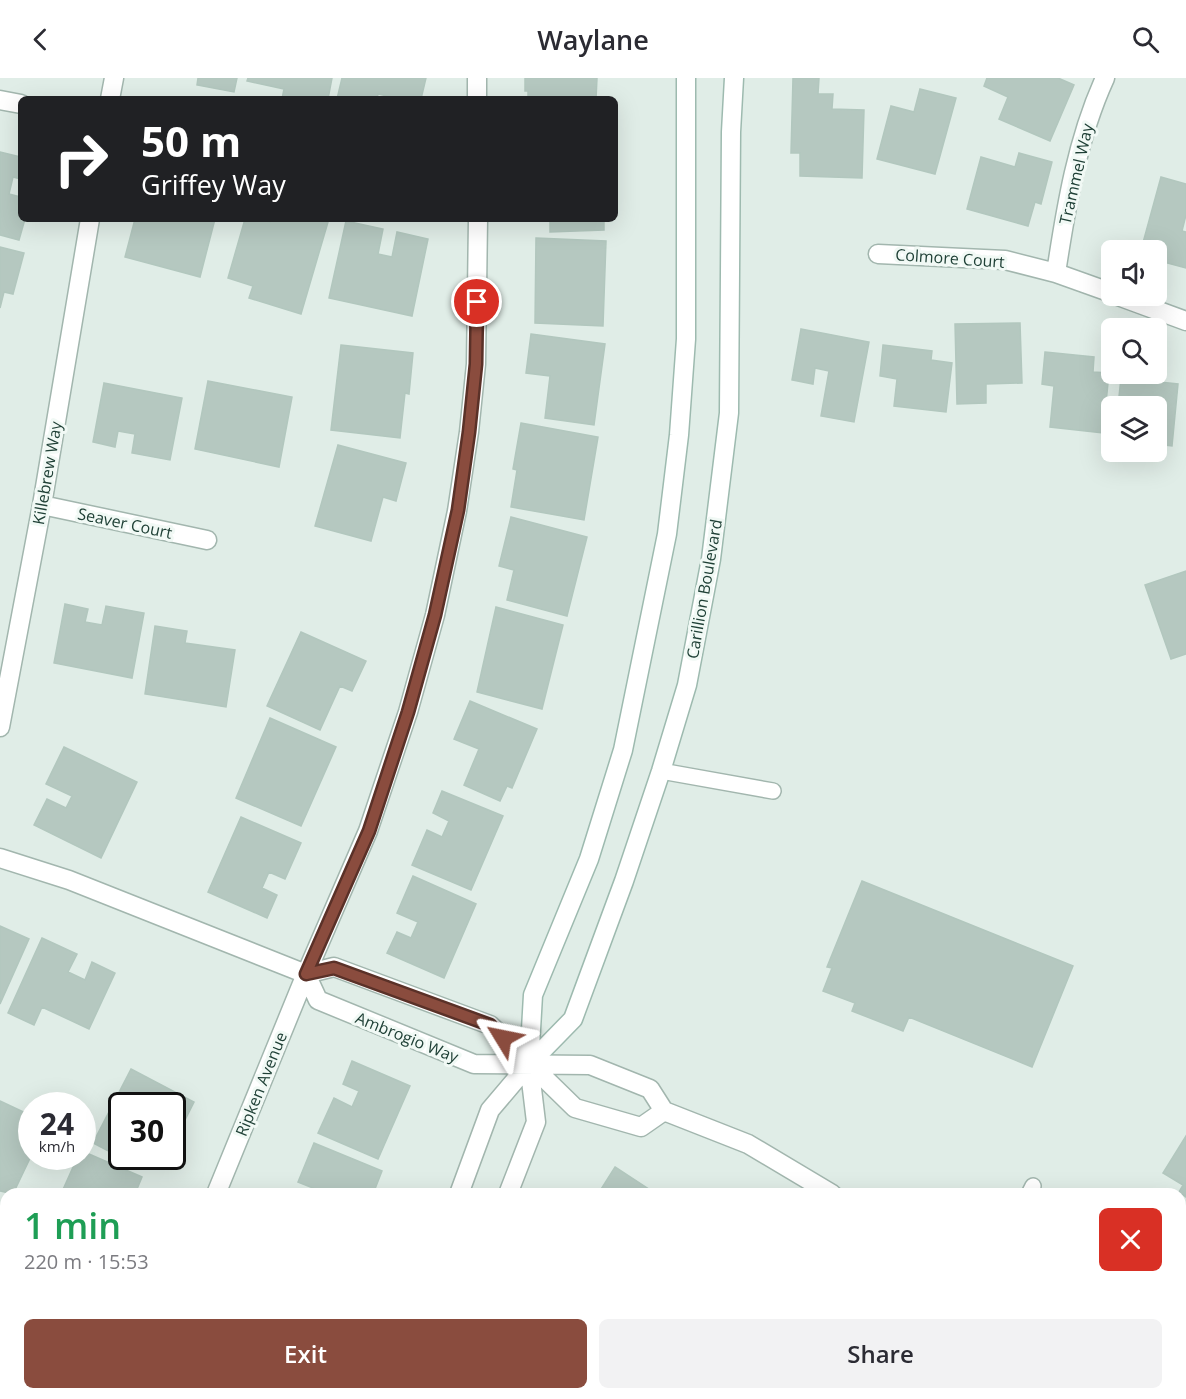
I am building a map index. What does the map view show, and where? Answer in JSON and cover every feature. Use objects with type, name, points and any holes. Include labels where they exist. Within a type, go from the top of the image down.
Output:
[{"type":"street","points":[[111,96],[114,78]]},
{"type":"street","points":[[477,78],[477,96]]},
{"type":"street","points":[[510,1188],[536,1122],[529,1064],[533,995],[589,859],[623,750],[667,534],[679,435],[686,339],[686,78]]},
{"type":"street","name":"Carillion Boulevard","points":[[461,1188],[490,1110],[529,1064],[573,1019],[624,881],[687,685],[711,559],[729,413],[731,132],[734,78]]},
{"type":"street","name":"Trammel Way","points":[[1056,273],[1067,202],[1084,133],[1105,78]]},
{"type":"street","points":[[0,100],[18,103]]},
{"type":"street","name":"Killebrew Way","points":[[0,727],[42,505],[89,222]]},
{"type":"street","name":"Ripken Avenue","points":[[218,1188],[306,974],[369,831],[408,712],[435,615],[458,510],[469,432],[476,364],[478,222]]},
{"type":"street","name":"Colmore Court","points":[[878,254],[1005,260],[1056,273],[1101,289]]},
{"type":"street","points":[[1145,306],[1186,321]]},
{"type":"street","name":"Seaver Court","points":[[42,505],[207,540]]},
{"type":"street","points":[[0,858],[69,880],[306,974],[334,968],[490,1025],[575,1108],[641,1127],[664,1111],[748,1144],[822,1188]]},
{"type":"street","name":"Ambrogio Way","points":[[306,974],[318,1000],[474,1064],[590,1065],[650,1089],[664,1111]]},
{"type":"lane","points":[[661,771],[773,791]]},
{"type":"building","points":[[198,78],[237,78],[234,92],[197,85]]},
{"type":"building","points":[[248,78],[332,78],[329,96],[283,96],[284,89],[247,81]]},
{"type":"building","points":[[342,78],[426,78],[422,96],[378,94],[378,96],[338,96]]},
{"type":"building","points":[[525,78],[597,78],[596,96],[528,96],[528,91],[525,91]]},
{"type":"building","points":[[793,78],[819,78],[818,94],[833,94],[832,109],[864,110],[862,178],[800,176],[800,153],[791,153]]},
{"type":"building","points":[[987,78],[1058,78],[1074,85],[1050,141],[999,119],[1008,97],[984,86]]},
{"type":"building","points":[[920,89],[956,98],[935,174],[877,159],[891,106],[914,112]]},
{"type":"building","points":[[0,152],[18,156],[18,178],[13,177],[9,194],[18,196],[18,222],[24,222],[19,240],[0,235]]},
{"type":"building","points":[[1019,153],[1052,162],[1041,204],[1035,202],[1028,226],[967,209],[981,157],[1015,167]]},
{"type":"building","points":[[1161,177],[1186,184],[1186,215],[1182,231],[1186,232],[1186,268],[1167,263],[1167,240],[1144,240]]},
{"type":"building","points":[[134,222],[214,222],[200,277],[125,257]]},
{"type":"building","points":[[244,222],[328,222],[301,314],[249,298],[253,286],[228,278]]},
{"type":"building","points":[[346,222],[383,229],[378,254],[392,257],[397,232],[428,239],[412,316],[329,298]]},
{"type":"building","points":[[550,222],[604,222],[604,230],[550,232]]},
{"type":"building","points":[[536,238],[606,241],[603,326],[535,323]]},
{"type":"building","points":[[0,247],[24,253],[13,294],[4,292],[0,308]]},
{"type":"building","points":[[1020,323],[1022,383],[986,384],[986,403],[957,404],[955,324]]},
{"type":"building","points":[[801,329],[869,342],[854,422],[821,416],[829,371],[815,368],[813,384],[792,380]]},
{"type":"building","points":[[531,334],[605,344],[594,425],[545,418],[550,376],[526,373]]},
{"type":"building","points":[[341,345],[413,353],[409,394],[405,393],[400,438],[331,430]]},
{"type":"building","points":[[883,345],[932,351],[931,360],[952,363],[946,412],[894,406],[897,379],[880,376]]},
{"type":"building","points":[[1045,352],[1094,357],[1093,372],[1101,372],[1101,384],[1108,384],[1107,396],[1101,396],[1101,433],[1050,427],[1054,386],[1042,384]]},
{"type":"building","points":[[208,381],[292,397],[279,467],[195,449]]},
{"type":"building","points":[[104,383],[182,398],[170,460],[132,453],[135,434],[118,431],[115,447],[93,442]]},
{"type":"building","points":[[1120,384],[1178,384],[1172,446],[1167,445],[1167,396],[1119,396]]},
{"type":"building","points":[[521,423],[598,437],[584,520],[511,507],[517,470],[513,469]]},
{"type":"building","points":[[338,445],[406,463],[396,501],[383,497],[371,541],[315,526]]},
{"type":"building","points":[[511,517],[587,537],[567,616],[507,600],[514,570],[499,566]]},
{"type":"building","points":[[1186,571],[1186,654],[1171,659],[1145,585]]},
{"type":"building","points":[[65,604],[88,609],[85,622],[102,625],[106,606],[144,613],[132,678],[54,663]]},
{"type":"building","points":[[496,607],[563,625],[542,709],[477,692]]},
{"type":"building","points":[[155,626],[187,631],[185,643],[235,650],[226,707],[145,694]]},
{"type":"building","points":[[301,632],[366,661],[352,691],[340,686],[320,730],[267,706]]},
{"type":"building","points":[[470,701],[537,729],[512,788],[507,786],[500,801],[464,785],[479,749],[454,739]]},
{"type":"building","points":[[270,718],[336,747],[301,826],[236,798]]},
{"type":"building","points":[[64,747],[137,782],[101,858],[34,825],[47,799],[66,808],[72,796],[46,784]]},
{"type":"building","points":[[442,791],[503,816],[471,890],[412,865],[427,830],[442,837],[449,821],[433,813]]},
{"type":"building","points":[[241,817],[301,843],[285,879],[269,872],[262,888],[277,895],[267,918],[208,892]]},
{"type":"building","points":[[413,876],[476,904],[444,978],[387,953],[397,932],[411,938],[418,922],[397,913]]},
{"type":"building","points":[[862,881],[1073,966],[1032,1067],[909,1017],[903,1031],[852,1011],[855,1003],[823,991],[832,968],[827,967]]},
{"type":"building","points":[[0,926],[29,939],[0,1004]]},
{"type":"building","points":[[42,938],[77,954],[68,972],[85,980],[92,962],[115,973],[89,1029],[42,1007],[34,1025],[8,1013]]},
{"type":"building","points":[[352,1061],[410,1086],[378,1159],[318,1133],[334,1098],[352,1107],[359,1091],[343,1084]]},
{"type":"building","points":[[131,1069],[175,1092],[119,1092]]},
{"type":"building","points":[[186,1098],[194,1102],[186,1118]]},
{"type":"building","points":[[0,1101],[18,1109],[18,1170],[24,1170],[16,1188],[0,1188]]},
{"type":"building","points":[[108,1114],[108,1151],[96,1145],[96,1137]]},
{"type":"building","points":[[1186,1136],[1186,1188],[1181,1188],[1183,1185],[1163,1173]]},
{"type":"building","points":[[314,1143],[382,1171],[375,1188],[313,1188],[298,1182]]},
{"type":"building","points":[[96,1157],[108,1162],[108,1170],[126,1170],[142,1177],[137,1188],[64,1188],[72,1170],[96,1170]]},
{"type":"building","points":[[615,1167],[647,1188],[602,1188]]},
{"type":"route","points":[[477,302],[476,364],[469,432],[458,510],[435,615],[408,712],[369,831],[306,974],[334,968],[490,1025],[503,1038]]}]
